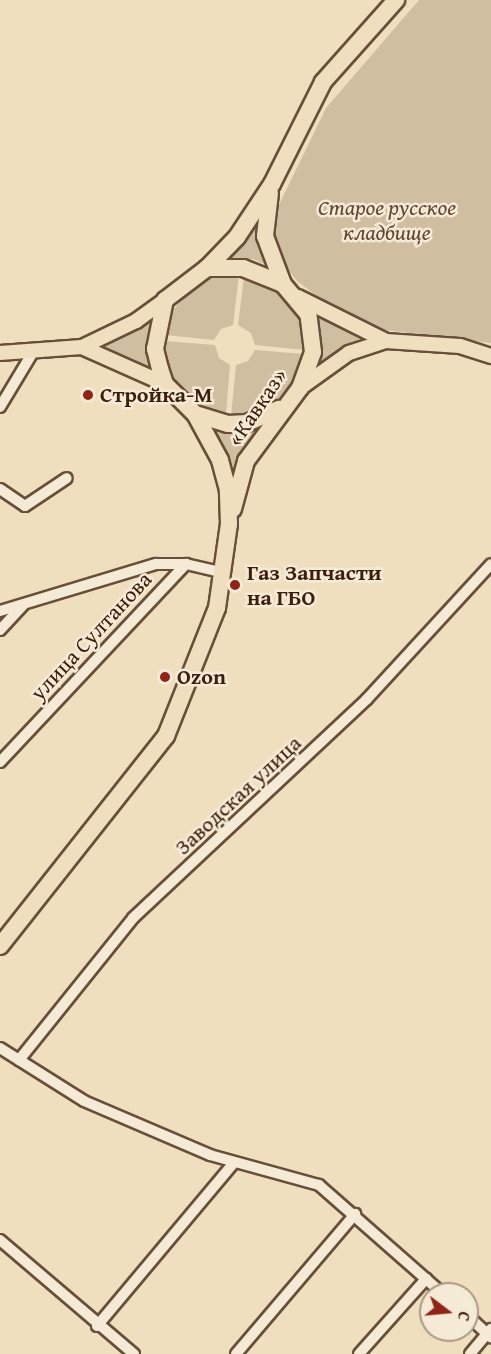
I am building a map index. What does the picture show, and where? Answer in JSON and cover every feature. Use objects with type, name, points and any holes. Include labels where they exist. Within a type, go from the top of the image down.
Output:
[{"type":"highway","points":[[0,946],[166,736],[202,654],[224,573],[229,524],[225,474],[195,414],[165,384],[155,349],[165,300],[207,268],[237,237],[272,184],[323,82],[396,0]]},
{"type":"highway","name":"«Кавказ»","points":[[229,524],[246,461],[281,408],[300,388],[313,352],[313,333],[298,297],[283,284],[265,236],[272,184]]},
{"type":"highway","points":[[207,268],[243,268],[283,284]]},
{"type":"highway","points":[[195,414],[228,424],[247,423],[281,408]]},
{"type":"main road","points":[[298,297],[386,341]]},
{"type":"main road","points":[[0,354],[82,348],[136,321],[165,300]]},
{"type":"main road","points":[[300,388],[350,352],[386,341],[460,346],[491,356]]},
{"type":"main road","points":[[82,348],[165,384]]},
{"type":"street","points":[[0,407],[33,352]]},
{"type":"street","points":[[0,489],[25,506],[67,478]]},
{"type":"street","points":[[0,610],[22,606],[156,564],[186,564],[224,573]]},
{"type":"street","name":"улица Султанова","points":[[0,762],[186,564]]},
{"type":"street","name":"Заводская улица","points":[[19,1060],[133,918],[367,699],[491,564]]},
{"type":"street","points":[[0,630],[22,606]]},
{"type":"street","points":[[0,1048],[84,1101],[210,1155],[319,1185],[355,1214],[429,1282]]},
{"type":"street","points":[[97,1326],[234,1163]]},
{"type":"street","points":[[236,1354],[355,1214]]},
{"type":"street","points":[[0,1240],[97,1326],[134,1354]]},
{"type":"street","points":[[359,1354],[426,1279]]},
{"type":"street","points":[[470,1354],[490,1333]]},
{"type":"green space","name":"Старое русское кладбище","points":[[419,0],[491,0],[491,343],[376,329],[346,318],[297,281],[285,265],[273,230],[274,215],[326,108]]},
{"type":"green space","points":[[261,210],[271,267],[253,259],[224,259]]},
{"type":"green space","points":[[239,275],[233,325],[221,329],[214,340],[165,335],[173,310],[190,290],[213,277]]},
{"type":"green space","points":[[244,277],[280,291],[302,324],[305,350],[255,345],[251,333],[238,325]]},
{"type":"green space","points":[[154,313],[148,342],[155,373],[102,349],[100,346]]},
{"type":"green space","points":[[314,314],[358,338],[359,342],[317,367],[320,338]]},
{"type":"green space","points":[[165,341],[215,345],[219,358],[230,365],[226,414],[201,406],[181,390],[168,367]]},
{"type":"green space","points":[[255,350],[304,354],[296,379],[280,400],[244,415],[231,416],[236,365],[248,361]]},
{"type":"green space","points":[[204,424],[226,430],[262,426],[233,490]]},
{"type":"place","name":"Стройка-М","points":[[88,395]]},
{"type":"place","name":"Газ Запчасти на ГБО","points":[[235,585]]},
{"type":"place","name":"Ozon","points":[[165,677]]}]
